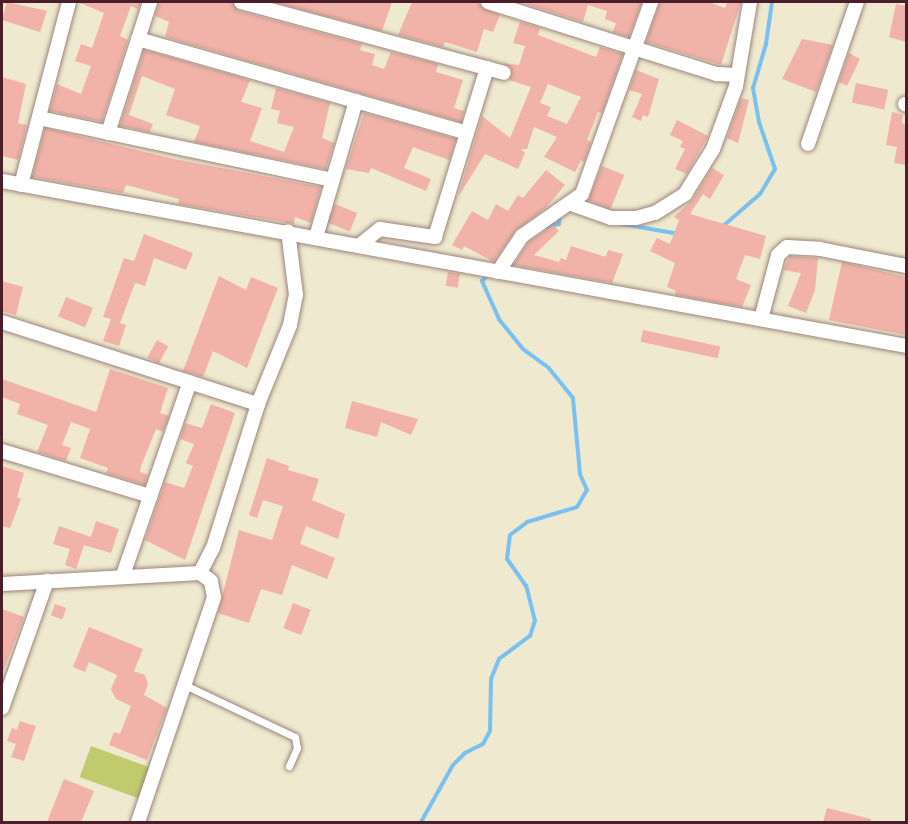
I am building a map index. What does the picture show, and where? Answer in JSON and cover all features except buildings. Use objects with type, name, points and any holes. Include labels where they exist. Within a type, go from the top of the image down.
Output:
[{"type":"street","points":[[21,185],[69,2]]},
{"type":"street","points":[[108,133],[150,2]]},
{"type":"street","points":[[242,2],[504,73]]},
{"type":"street","points":[[488,2],[717,74],[737,75]]},
{"type":"street","points":[[498,272],[522,236],[556,208],[571,204],[582,194],[638,48],[651,2]]},
{"type":"street","points":[[571,204],[611,218],[636,218],[685,194],[713,148],[737,75],[750,2]]},
{"type":"street","points":[[808,144],[856,2]]},
{"type":"street","points":[[138,39],[467,133]]},
{"type":"street","points":[[360,245],[380,229],[435,237],[487,68]]},
{"type":"street","points":[[316,237],[356,101]]},
{"type":"street","points":[[39,118],[333,180]]},
{"type":"street","points":[[2,181],[288,231],[498,272],[906,346]]},
{"type":"street","points":[[200,573],[213,548],[258,404],[290,324],[296,295],[288,231]]},
{"type":"street","points":[[761,319],[778,255],[787,247],[820,249],[906,266]]},
{"type":"street","points":[[2,322],[258,404]]},
{"type":"street","points":[[123,575],[190,382]]},
{"type":"street","points":[[2,451],[150,496]]},
{"type":"street","points":[[2,584],[123,575],[200,573],[211,581],[214,597],[187,686],[138,822]]},
{"type":"street","points":[[2,708],[47,581]]},
{"type":"lane","points":[[187,686],[295,737],[297,748],[289,766]]},
{"type":"green space","points":[[91,746],[150,768],[139,799],[80,777]]},
{"type":"waterway","points":[[722,227],[760,194],[775,169],[759,122],[753,88],[766,44],[772,2]]},
{"type":"waterway","points":[[545,227],[559,224],[560,213]]},
{"type":"waterway","points":[[622,224],[679,234]]},
{"type":"waterway","points":[[421,822],[453,765],[465,753],[483,744],[490,731],[491,679],[499,659],[530,636],[535,621],[526,586],[507,559],[510,535],[527,522],[577,507],[587,490],[580,474],[573,398],[549,368],[523,349],[499,319],[482,281],[489,274]]}]
